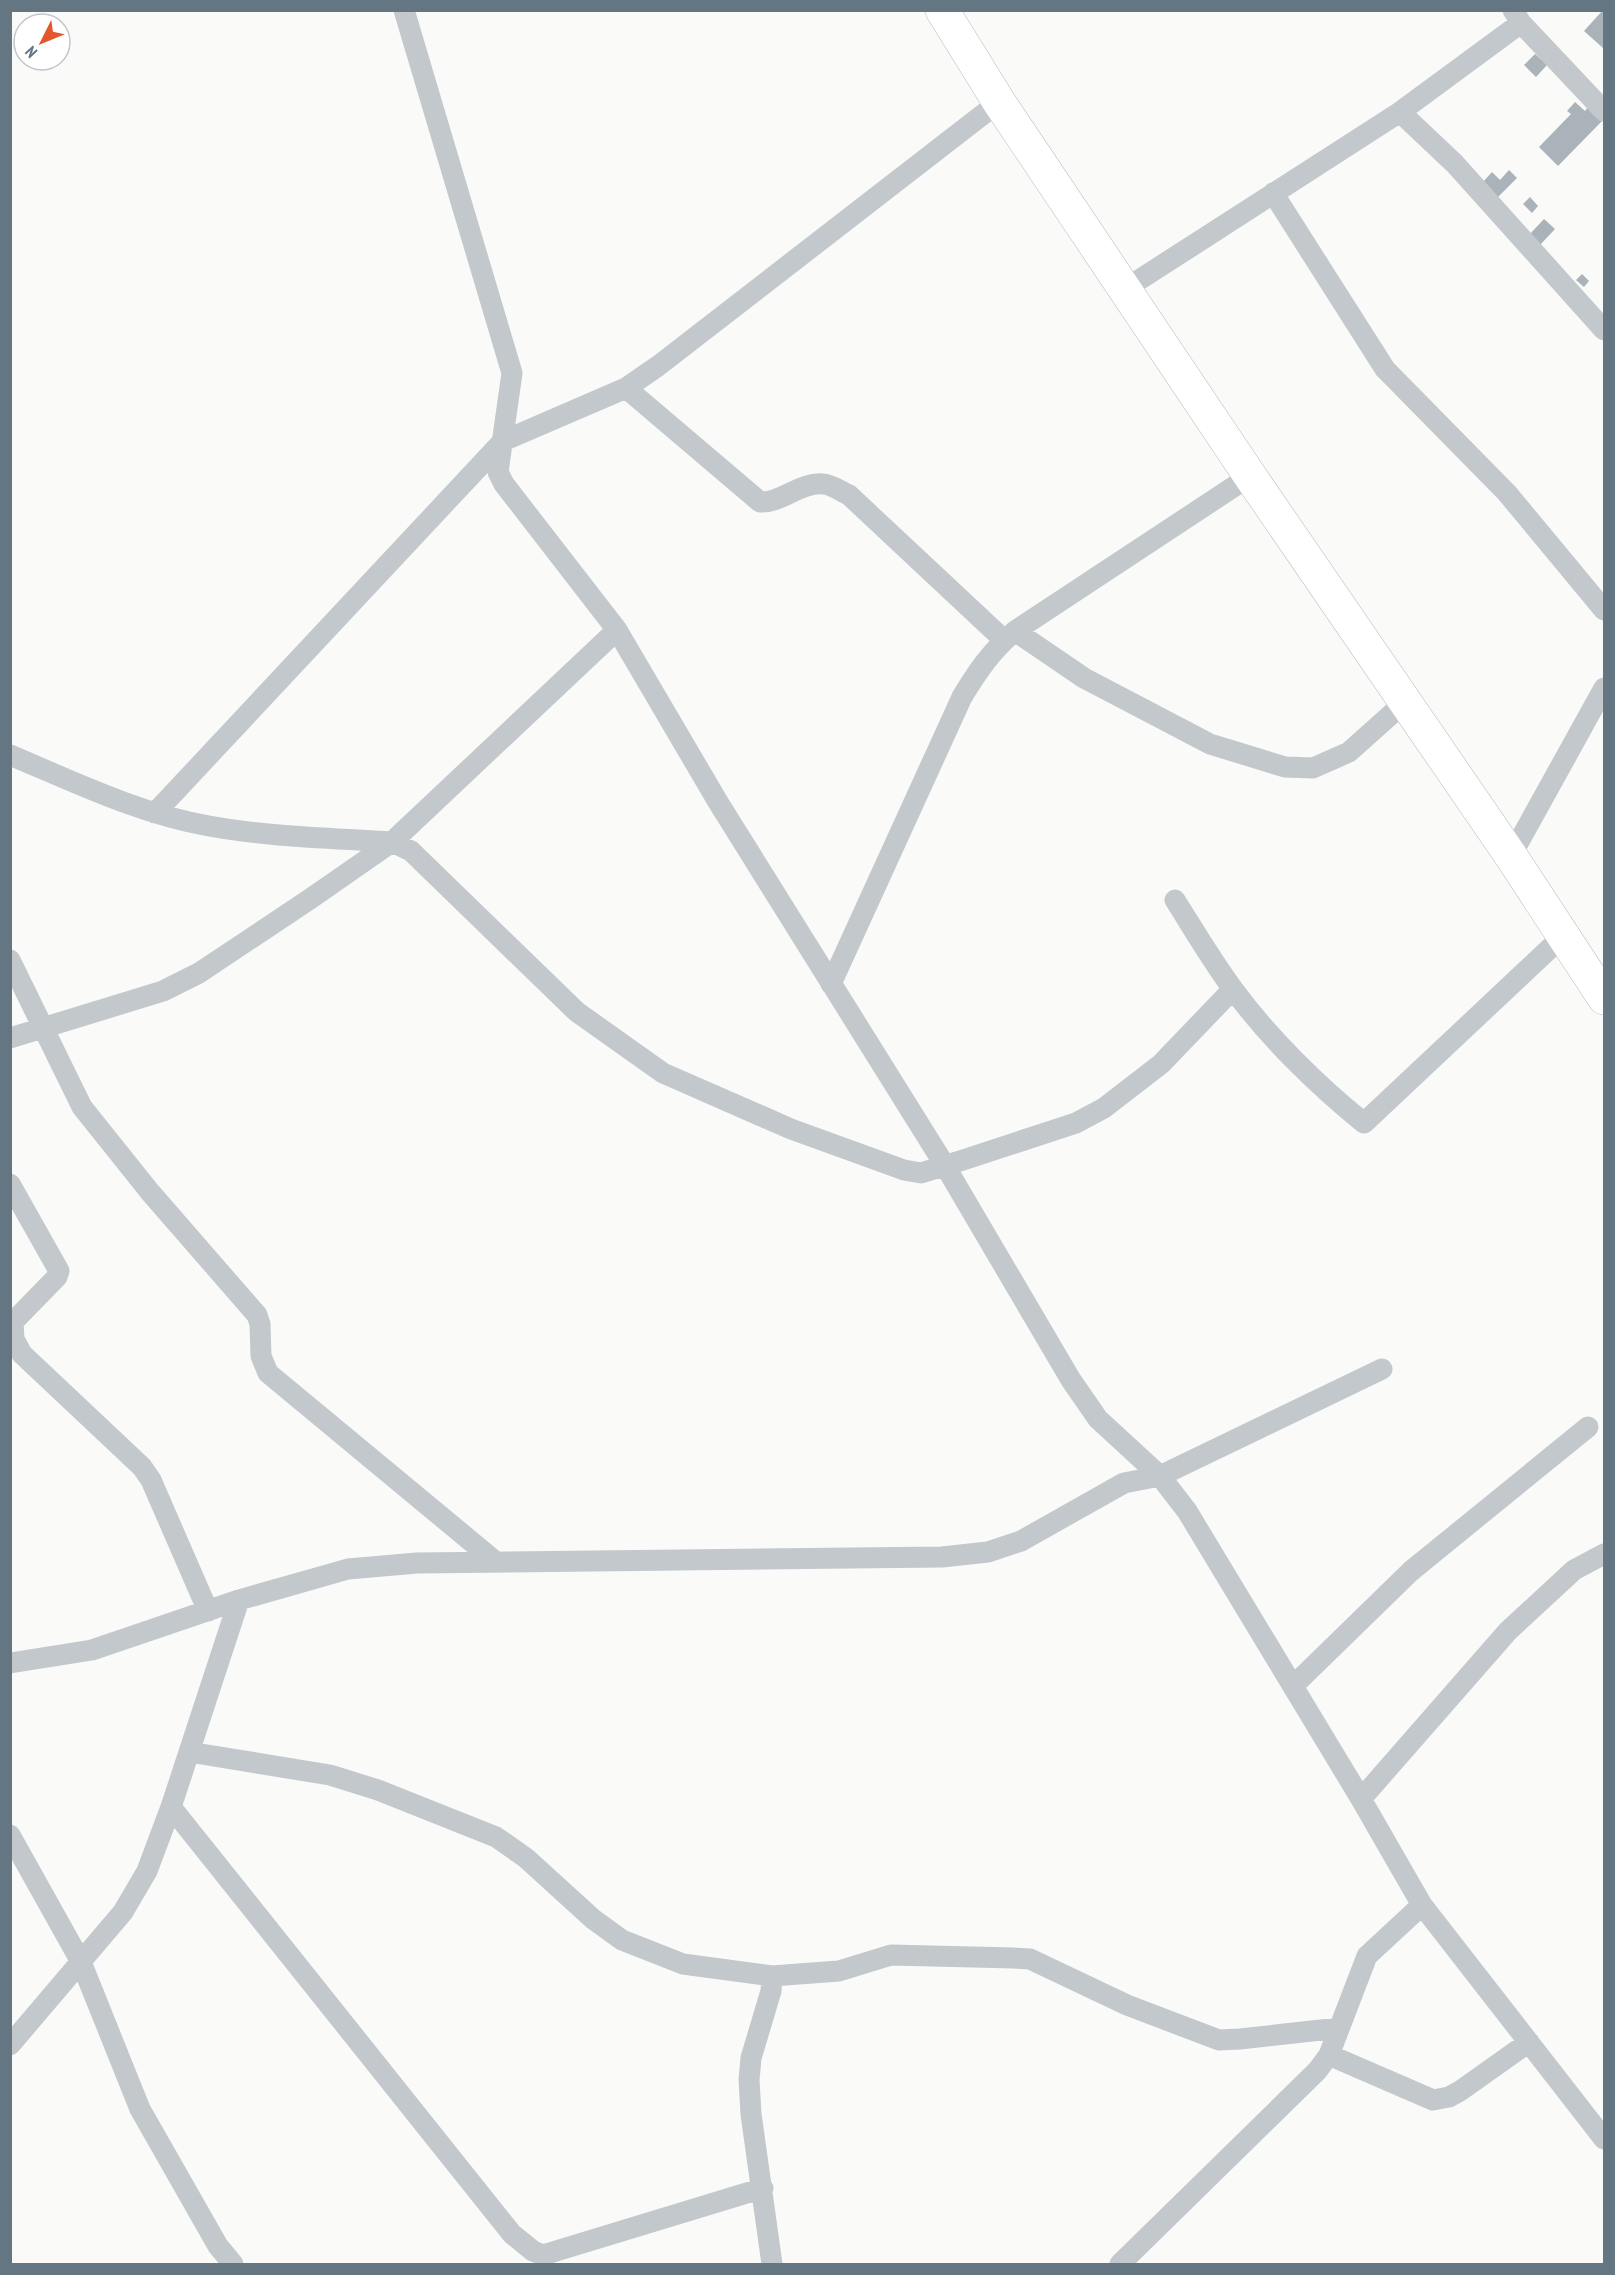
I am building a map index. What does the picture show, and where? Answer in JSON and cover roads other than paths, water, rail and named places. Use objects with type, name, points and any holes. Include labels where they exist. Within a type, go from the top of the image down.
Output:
[{"type":"main road","points":[[949,15],[999,102],[1605,998]]},
{"type":"street","points":[[404,10],[512,373],[498,472],[504,484],[617,630],[718,802],[944,1164],[1071,1380],[1098,1419],[1160,1476],[1187,1510],[1422,1905],[1605,2139]]},
{"type":"street","points":[[1125,289],[1400,112],[1517,17],[1605,111]]},
{"type":"street","points":[[155,813],[502,441],[626,388],[658,366],[999,102]]},
{"type":"street","points":[[1400,112],[1455,164],[1605,330]]},
{"type":"street","points":[[1273,193],[1385,369],[1507,493],[1605,610]]},
{"type":"street","points":[[626,388],[759,502],[770,503],[806,486],[824,483],[849,495],[1010,636],[1210,744],[1286,767],[1313,768],[1349,752],[1405,702]]},
{"type":"street","points":[[831,984],[962,697],[980,667],[1010,636],[1250,476]]},
{"type":"street","points":[[10,1038],[163,991],[199,973],[392,842],[617,630]]},
{"type":"street","points":[[1511,856],[1605,688]]},
{"type":"street","points":[[10,755],[155,813],[208,826],[392,842],[411,851],[577,1012],[663,1073],[791,1129],[904,1170],[921,1173],[963,1160],[1076,1123],[1104,1108],[1161,1064],[1233,989]]},
{"type":"street","points":[[1175,900],[1233,989],[1280,1044],[1345,1108],[1364,1123],[1563,936]]},
{"type":"street","points":[[10,960],[82,1107],[150,1192],[257,1315],[260,1324],[261,1356],[268,1373],[496,1562]]},
{"type":"street","points":[[10,1184],[59,1271],[57,1276],[13,1323],[14,1339],[22,1354],[142,1467],[151,1480],[208,1611]]},
{"type":"street","points":[[10,1663],[92,1650],[239,1600],[348,1569],[417,1563],[942,1557],[988,1552],[1021,1541],[1124,1483],[1160,1476],[1382,1369]]},
{"type":"street","points":[[1293,1686],[1411,1571],[1588,1427]]},
{"type":"street","points":[[1361,1799],[1509,1631],[1574,1570],[1605,1554]]},
{"type":"street","points":[[10,2045],[123,1912],[147,1871],[171,1807],[239,1600]]},
{"type":"street","points":[[189,1752],[330,1775],[378,1790],[496,1837],[526,1858],[593,1919],[622,1940],[683,1964],[772,1976],[839,1971],[891,1955],[1021,1958],[1030,1959],[1127,2005],[1220,2040],[1339,2028]]},
{"type":"street","points":[[171,1807],[512,2234],[533,2251],[543,2255],[763,2188]]},
{"type":"street","points":[[10,1835],[81,1962],[145,2119],[218,2246],[234,2265]]},
{"type":"street","points":[[1120,2265],[1317,2071],[1329,2055],[1367,1956],[1422,1905]]},
{"type":"street","points":[[772,1976],[771,1991],[751,2058],[749,2080],[751,2114],[772,2265]]},
{"type":"street","points":[[1329,2055],[1433,2100],[1449,2097],[1460,2091],[1529,2042]]}]
